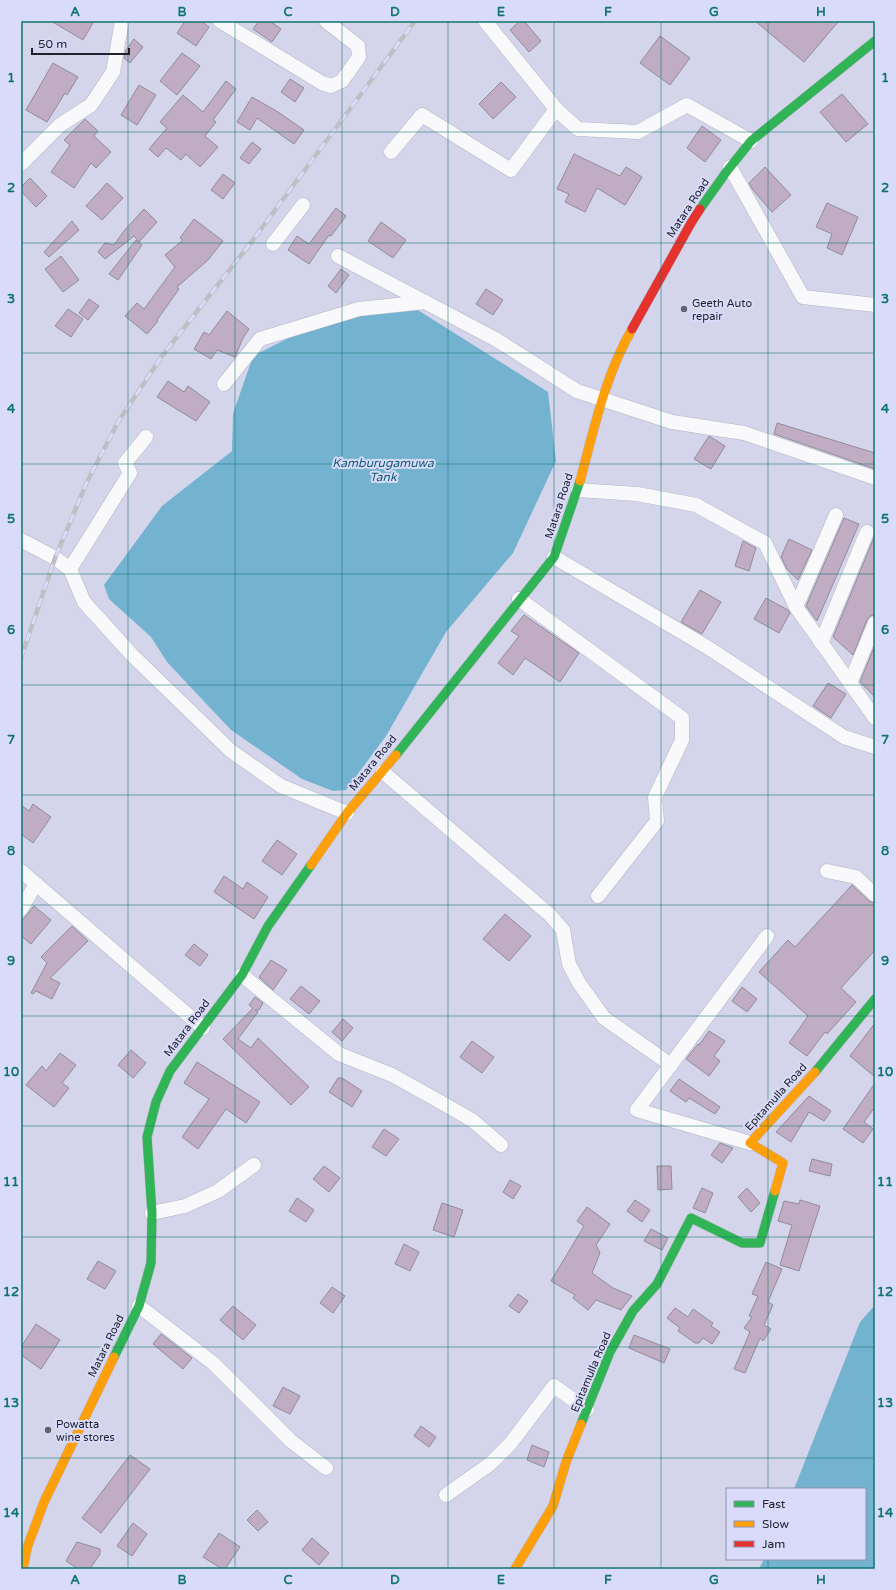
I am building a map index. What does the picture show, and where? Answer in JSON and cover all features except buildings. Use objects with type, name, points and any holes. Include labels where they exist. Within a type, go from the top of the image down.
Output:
[{"type":"main road","name":"Matara Road","points":[[23,1569],[27,1548],[44,1502],[138,1306],[150,1263],[152,1212],[147,1137],[156,1102],[170,1071],[242,975],[268,926],[347,813],[383,772],[519,599],[554,557],[578,490],[601,400],[626,339],[691,223],[730,167],[751,141],[875,41]]},
{"type":"main road","name":"Epitamulla Road","points":[[515,1569],[553,1506],[566,1462],[610,1352],[633,1311],[657,1284],[691,1218],[742,1243],[760,1243],[783,1163],[750,1143],[808,1081],[875,998]]},
{"type":"street","points":[[21,164],[60,125],[91,105],[113,72],[122,21]]},
{"type":"street","points":[[220,21],[322,83],[331,86],[342,81],[359,58],[358,46],[326,21]]},
{"type":"street","points":[[485,21],[556,109],[578,129],[638,132],[687,105],[751,141]]},
{"type":"street","points":[[391,152],[422,115],[511,170],[556,109]]},
{"type":"street","points":[[730,167],[803,297],[875,305]]},
{"type":"street","points":[[273,244],[303,205]]},
{"type":"street","points":[[338,256],[496,340],[577,391],[672,422],[744,433],[875,478]]},
{"type":"street","points":[[224,384],[260,339],[359,309],[425,302]]},
{"type":"street","points":[[70,569],[130,473],[125,462],[146,437]]},
{"type":"street","points":[[578,490],[637,494],[696,506],[764,543],[796,607],[875,718]]},
{"type":"street","points":[[796,607],[836,515]]},
{"type":"street","points":[[821,643],[867,532]]},
{"type":"street","points":[[21,540],[55,558],[70,569],[84,602],[130,654],[231,751],[281,786],[347,813]]},
{"type":"street","points":[[554,557],[707,647],[844,737],[875,747]]},
{"type":"street","points":[[519,599],[682,718],[682,740],[655,797],[657,821],[598,896]]},
{"type":"street","points":[[850,684],[875,623]]},
{"type":"street","points":[[383,772],[550,915],[563,930],[569,964],[579,983],[604,1018],[671,1065]]},
{"type":"street","points":[[21,871],[140,976],[203,1028]]},
{"type":"street","points":[[827,871],[856,877],[875,895]]},
{"type":"street","points":[[21,910],[36,884]]},
{"type":"street","points":[[750,1143],[637,1110],[767,936]]},
{"type":"street","points":[[242,975],[339,1054],[392,1075],[422,1091],[472,1120],[501,1145]]},
{"type":"street","points":[[152,1212],[185,1206],[218,1191],[254,1164]]},
{"type":"street","points":[[138,1306],[213,1363],[291,1441],[326,1468]]},
{"type":"street","points":[[446,1495],[490,1464],[505,1449],[554,1386],[587,1410]]},
{"type":"water","name":"Kamburugamuwa Tank","points":[[416,309],[548,392],[556,461],[513,553],[446,632],[386,736],[346,790],[333,791],[302,779],[231,730],[167,662],[151,637],[109,599],[104,585],[162,506],[232,451],[233,414],[253,356],[324,320]]},
{"type":"water","points":[[875,1305],[875,1569],[759,1569],[764,1560],[866,1560],[866,1488],[794,1488],[860,1322]]},
{"type":"railway","points":[[21,658],[55,558],[87,482],[118,422],[162,356],[253,240],[415,21]]},
{"type":"traffic: fast","points":[[700,209],[751,141],[875,41]]},
{"type":"traffic: fast","points":[[396,755],[554,557],[580,481]]},
{"type":"traffic: fast","points":[[114,1357],[139,1306],[151,1263],[152,1213],[147,1137],[156,1102],[170,1071],[242,975],[268,926],[311,865]]},
{"type":"traffic: fast","points":[[815,1072],[875,999]]},
{"type":"traffic: fast","points":[[581,1424],[610,1352],[633,1311],[657,1284],[691,1218],[742,1243],[760,1243],[775,1191]]},
{"type":"traffic: slow","points":[[580,481],[595,422],[607,384],[614,365],[632,329]]},
{"type":"traffic: slow","points":[[311,865],[347,813],[396,755]]},
{"type":"traffic: slow","points":[[775,1191],[783,1163],[750,1143],[815,1072]]},
{"type":"traffic: slow","points":[[23,1569],[27,1548],[44,1502],[114,1357]]},
{"type":"traffic: slow","points":[[515,1569],[553,1506],[566,1462],[581,1424]]},
{"type":"traffic: jam","points":[[632,329],[700,209]]},
{"type":"place","name":"Geeth Auto repair","points":[[684,309]]},
{"type":"place","name":"Powatta wine stores","points":[[48,1430]]}]
